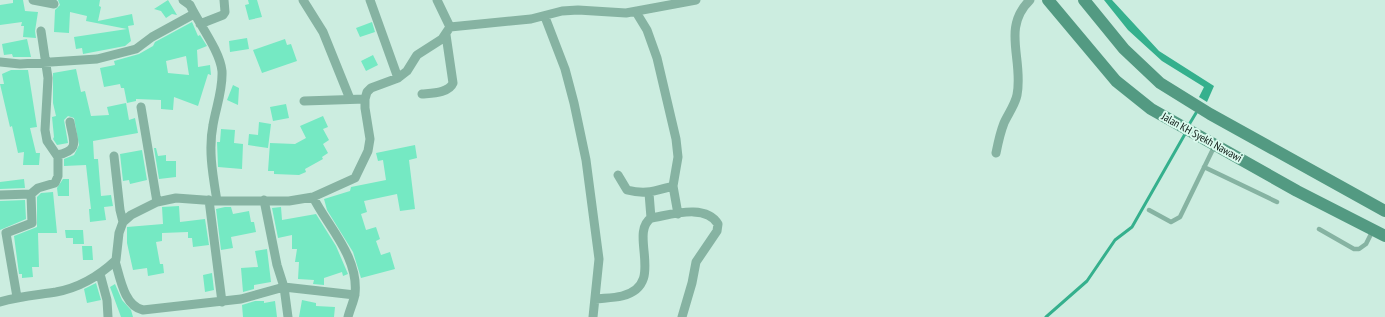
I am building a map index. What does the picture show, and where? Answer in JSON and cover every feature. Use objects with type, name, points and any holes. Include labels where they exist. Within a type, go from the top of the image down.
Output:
[{"type":"main road","name":"Jalan KH Syekh Nawawi","points":[[1048,0],[1104,67],[1127,90],[1151,109],[1216,143],[1297,191],[1385,236]]},
{"type":"main road","points":[[1084,0],[1124,49],[1160,83],[1210,114],[1385,211]]},
{"type":"street","points":[[33,0],[54,4]]},
{"type":"street","points":[[200,24],[223,15],[225,12],[224,0]]},
{"type":"street","points":[[303,0],[324,32],[350,99]]},
{"type":"street","points":[[370,0],[398,78]]},
{"type":"street","points":[[422,94],[447,90],[451,87],[453,82],[448,31],[437,0]]},
{"type":"street","points":[[355,295],[284,287],[241,300],[149,311],[136,309],[130,301],[116,261],[119,233],[123,222],[131,215],[157,202],[176,198],[213,201],[289,201],[313,197],[355,178],[364,163],[368,151],[370,139],[365,99],[371,88],[398,78],[407,70],[417,55],[448,31],[545,17],[562,11],[578,10],[636,12],[696,0]]},
{"type":"street","points":[[996,153],[1000,133],[1017,95],[1018,64],[1014,32],[1015,24],[1018,16],[1030,0]]},
{"type":"street","points":[[0,62],[20,64],[97,59],[136,49],[189,5],[218,55],[222,70],[220,94],[212,126],[211,152],[213,201],[222,302]]},
{"type":"street","points":[[636,12],[647,30],[656,58],[676,139],[678,157],[673,186],[678,214]]},
{"type":"street","points":[[545,17],[565,69],[574,102],[586,160],[599,259],[593,317]]},
{"type":"street","points":[[0,195],[31,194],[38,188],[55,183],[58,176],[57,155],[47,141],[45,130],[48,78],[47,62],[41,31]]},
{"type":"street","points":[[304,100],[365,99]]},
{"type":"street","points":[[141,107],[157,202]]},
{"type":"street","points":[[57,155],[69,152],[72,149],[73,144],[70,122]]},
{"type":"street","points":[[114,156],[120,210],[123,222]]},
{"type":"street","points":[[618,175],[627,190],[650,193],[673,186]]},
{"type":"street","points":[[650,193],[651,218]]},
{"type":"street","points":[[17,297],[3,234],[32,223],[31,194]]},
{"type":"street","points":[[313,197],[347,254],[355,281],[355,295],[348,317]]},
{"type":"street","points":[[264,200],[277,265],[284,287],[288,317]]},
{"type":"street","points":[[595,298],[623,295],[638,288],[644,279],[646,257],[643,236],[644,224],[651,218],[678,214],[704,213],[714,217],[718,224],[717,231],[696,262],[692,284],[682,317]]},
{"type":"street","points":[[0,302],[17,297],[57,292],[83,283],[100,274],[116,261]]},
{"type":"street","points":[[100,274],[107,300],[108,317]]},
{"type":"lane","points":[[1149,210],[1171,222],[1180,217],[1216,143]]},
{"type":"lane","points":[[1204,167],[1277,202]]},
{"type":"lane","points":[[1319,229],[1354,249],[1359,249],[1366,244],[1373,230]]},
{"type":"shaded area","points":[[1104,0],[1112,0],[1159,51],[1214,86],[1207,102],[1199,97],[1204,87],[1162,61],[1128,30]]},
{"type":"building","points":[[13,0],[23,0],[25,11],[38,12],[35,31],[36,38],[23,37],[24,26],[21,26],[22,22],[0,25],[0,5],[13,3]]},
{"type":"building","points":[[58,0],[100,0],[99,6],[101,7],[98,21],[132,14],[134,25],[128,26],[131,41],[125,46],[83,54],[82,48],[76,49],[74,37],[127,29],[86,21],[87,16],[70,12],[69,33],[54,32],[55,10],[60,5]]},
{"type":"building","points":[[168,0],[177,15],[172,14],[166,18],[161,11],[154,9]]},
{"type":"building","points":[[248,0],[257,0],[262,17],[249,20],[245,5],[249,4]]},
{"type":"building","points":[[192,22],[198,36],[200,35],[207,46],[197,50],[198,67],[210,65],[211,75],[208,74],[198,106],[174,97],[173,110],[161,109],[161,100],[136,99],[136,101],[127,103],[124,88],[121,88],[120,84],[104,87],[100,68],[115,65],[114,61],[139,54],[153,46],[155,42]],"holes":[[[186,56],[189,75],[168,73],[166,61]]]},
{"type":"building","points":[[372,22],[375,32],[360,37],[356,28]]},
{"type":"building","points":[[247,38],[249,49],[230,52],[229,41]]},
{"type":"building","points":[[27,39],[31,57],[13,57],[12,54],[4,55],[2,44]]},
{"type":"building","points":[[285,39],[287,45],[291,44],[297,61],[262,73],[253,50]]},
{"type":"building","points":[[373,55],[378,65],[366,71],[361,61]]},
{"type":"building","points":[[76,69],[81,92],[85,91],[91,116],[109,115],[107,107],[126,103],[129,120],[135,118],[138,133],[93,141],[94,159],[98,159],[101,196],[111,195],[113,206],[104,207],[106,220],[90,222],[89,209],[91,209],[86,165],[64,166],[64,159],[74,155],[79,145],[74,118],[68,116],[64,120],[68,143],[57,145],[53,139],[52,117],[56,116],[53,103],[53,73]]},
{"type":"building","points":[[11,70],[28,70],[37,127],[30,128],[36,153],[40,153],[39,165],[23,165],[24,152],[18,153],[12,126],[10,127],[0,84],[4,84],[2,74]]},
{"type":"building","points":[[233,85],[239,88],[238,105],[227,100]]},
{"type":"building","points":[[286,104],[289,118],[273,121],[270,107]]},
{"type":"building","points":[[323,116],[328,127],[323,129],[329,140],[323,144],[328,153],[322,157],[323,159],[305,169],[306,172],[299,175],[274,174],[274,171],[268,171],[270,143],[295,144],[306,138],[300,126]]},
{"type":"building","points":[[259,122],[271,124],[268,148],[248,145],[249,134],[258,135]]},
{"type":"building","points":[[221,129],[235,130],[234,143],[243,144],[242,169],[218,167],[217,142],[220,142]]},
{"type":"building","points":[[415,145],[417,158],[409,160],[415,209],[400,211],[397,194],[364,201],[367,212],[361,214],[366,230],[376,227],[380,239],[376,241],[381,255],[390,252],[395,269],[361,278],[353,252],[327,210],[324,199],[350,191],[351,187],[386,180],[383,160],[378,161],[376,153]]},
{"type":"building","points":[[154,148],[156,148],[158,156],[166,155],[166,161],[176,161],[176,177],[159,179]]},
{"type":"building","points":[[142,150],[147,180],[130,184],[129,180],[123,181],[120,154]]},
{"type":"building","points":[[24,179],[25,188],[0,189],[0,182]]},
{"type":"building","points":[[63,179],[69,179],[69,196],[58,196],[57,188]]},
{"type":"building","points":[[53,192],[57,233],[38,233],[39,267],[32,267],[33,277],[22,278],[22,274],[19,274],[14,236],[37,227],[37,197],[41,193]]},
{"type":"building","points":[[25,200],[26,219],[0,230],[0,201]]},
{"type":"building","points":[[179,206],[180,222],[205,219],[209,245],[193,247],[192,238],[188,238],[188,232],[162,233],[162,241],[156,242],[160,264],[163,264],[164,273],[148,276],[147,268],[133,270],[127,243],[127,227],[163,224],[162,207]]},
{"type":"building","points":[[231,207],[233,214],[249,211],[251,222],[254,222],[256,232],[231,237],[233,248],[221,250],[216,209]]},
{"type":"building","points":[[281,207],[282,220],[316,214],[336,246],[348,274],[343,276],[342,272],[324,278],[324,285],[313,284],[314,280],[298,279],[299,262],[295,262],[297,249],[292,249],[292,235],[278,238],[272,208]]},
{"type":"building","points":[[65,230],[83,230],[84,244],[73,244],[73,238],[66,238]]},
{"type":"building","points":[[82,246],[92,246],[93,260],[83,260]]},
{"type":"building","points":[[267,249],[271,282],[254,285],[254,289],[243,292],[241,268],[258,267],[255,251]]},
{"type":"building","points":[[212,273],[214,290],[205,292],[203,275]]},
{"type":"building","points":[[96,283],[101,300],[87,303],[84,289]]},
{"type":"building","points":[[115,284],[122,300],[131,310],[133,317],[121,317],[110,287]]},
{"type":"building","points":[[302,300],[316,303],[316,306],[335,307],[334,317],[299,317]]},
{"type":"building","points":[[255,301],[264,301],[264,303],[275,301],[277,317],[243,317],[242,305]]},
{"type":"waterway","points":[[1190,123],[1196,113]]},
{"type":"waterway","points":[[1046,317],[1087,281],[1115,240],[1132,227],[1185,134]]}]
